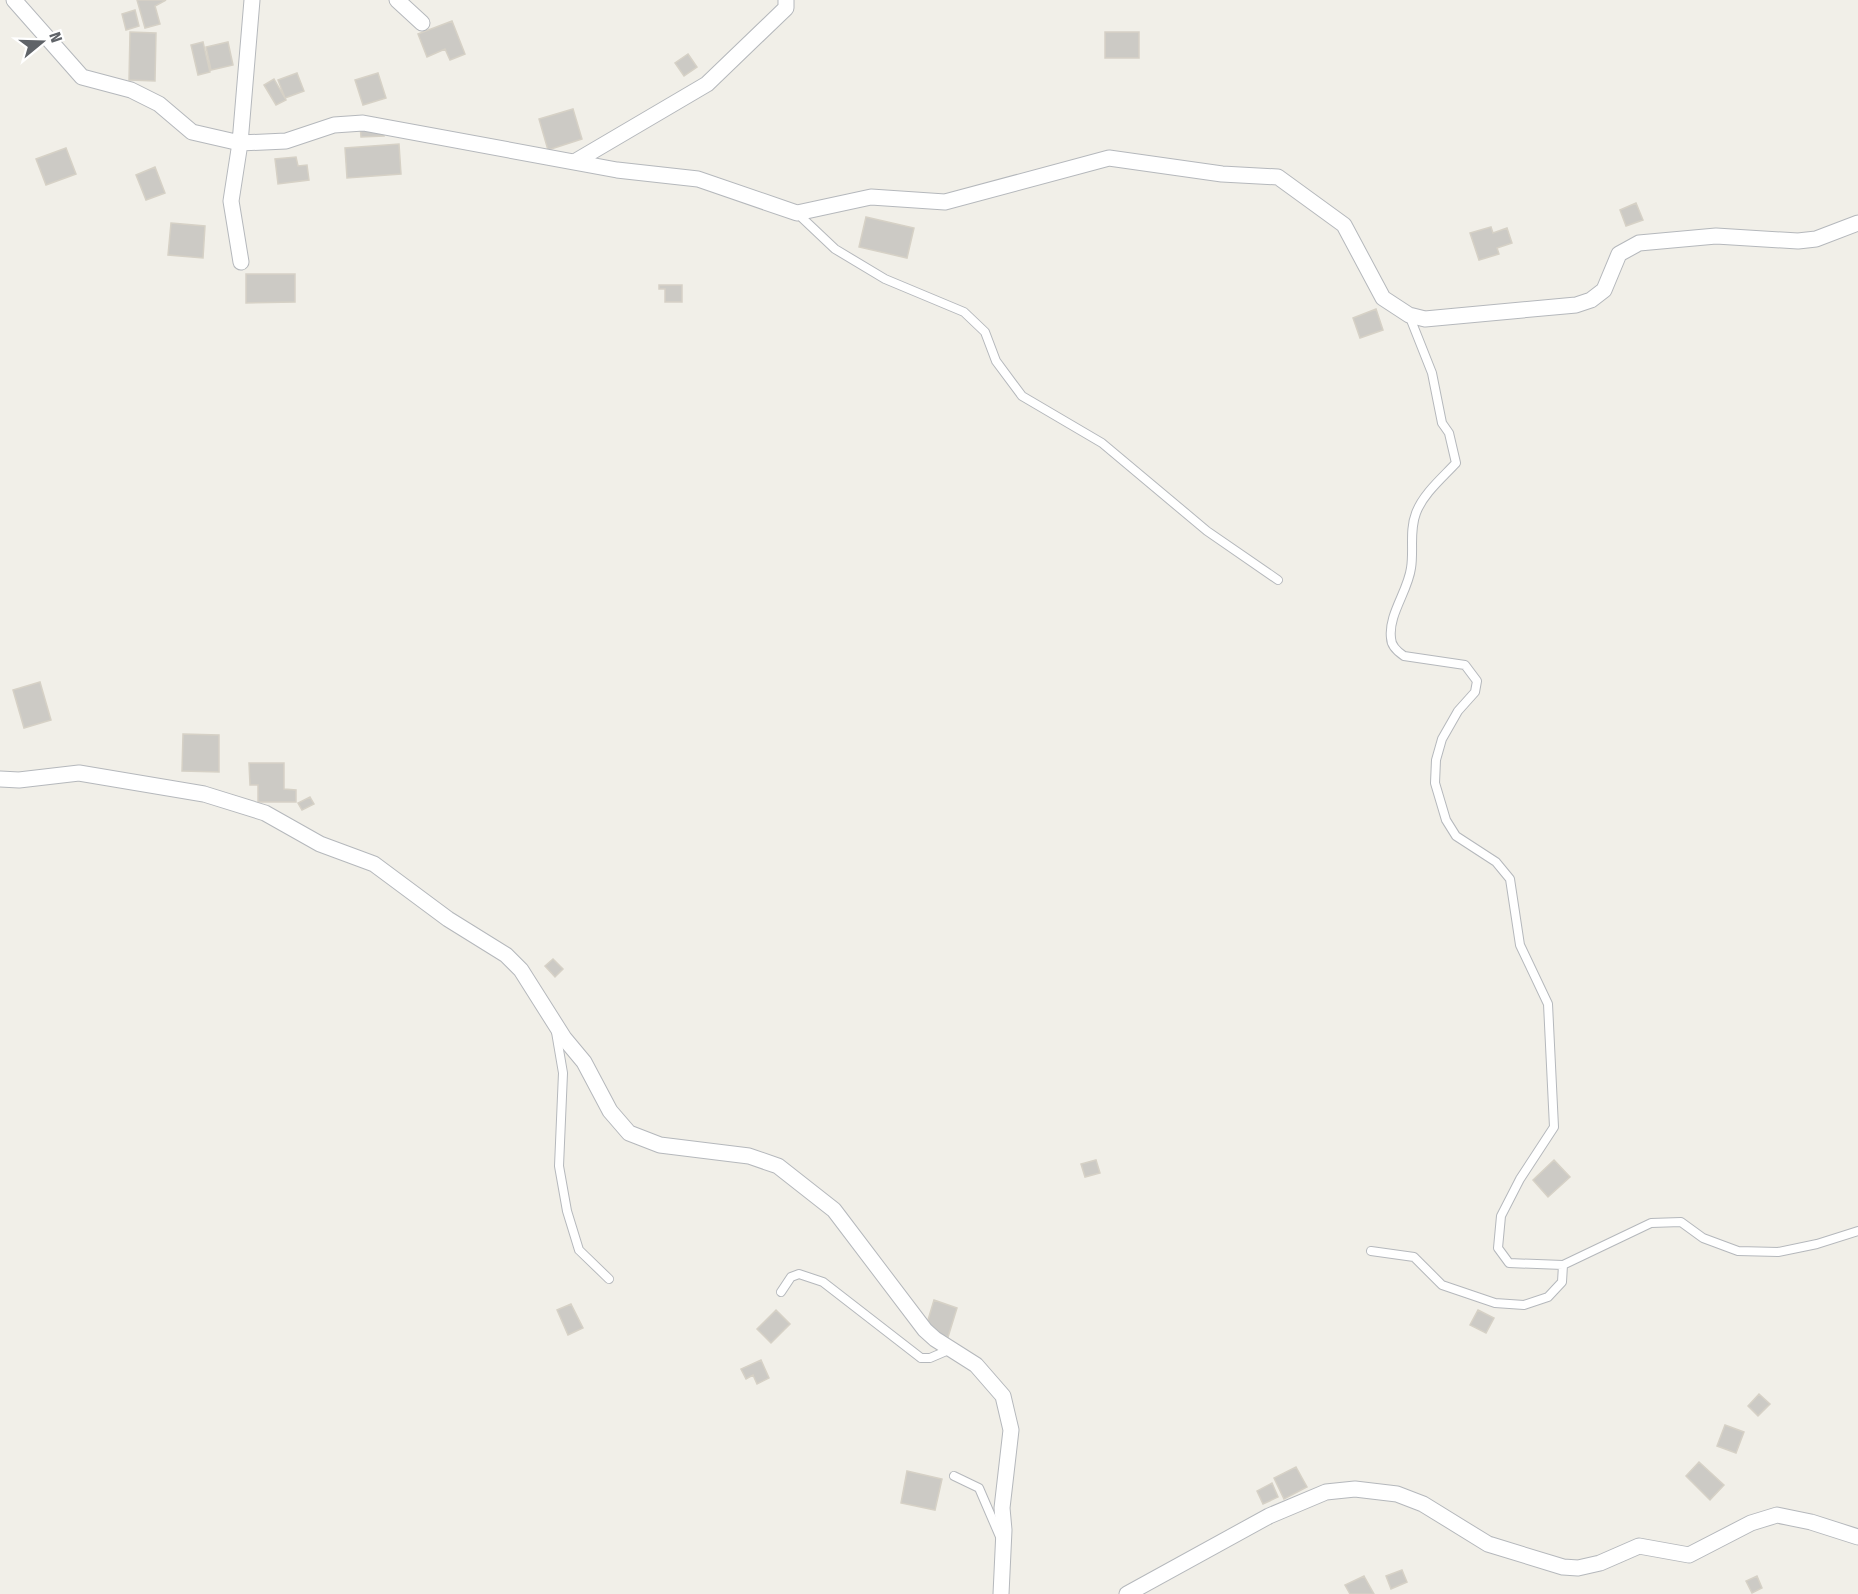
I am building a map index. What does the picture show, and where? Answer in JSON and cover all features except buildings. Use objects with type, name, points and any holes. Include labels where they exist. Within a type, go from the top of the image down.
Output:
[{"type":"street","points":[[14,0],[82,77],[131,90],[159,104],[192,132],[240,142],[286,141],[334,124],[363,123],[617,170],[698,179],[797,213],[871,197],[945,202],[1109,158],[1222,174],[1278,177],[1344,225],[1383,298],[1409,315],[1425,319],[1576,305],[1592,300],[1604,290],[1619,254],[1639,243],[1716,236],[1798,242],[1816,239],[1858,223]]},
{"type":"street","points":[[241,262],[231,201],[240,142],[252,0]]},
{"type":"street","points":[[397,0],[422,23]]},
{"type":"street","points":[[576,161],[707,84],[786,8],[786,0]]},
{"type":"street","points":[[0,779],[19,780],[79,773],[204,794],[265,813],[321,844],[374,864],[448,919],[506,955],[521,970],[554,1022],[584,1062],[610,1111],[629,1133],[660,1145],[749,1156],[778,1166],[834,1210],[925,1330],[976,1365],[1003,1396],[1011,1430],[1002,1508],[1004,1543],[1001,1594]]},
{"type":"street","points":[[1127,1594],[1269,1516],[1326,1492],[1355,1489],[1397,1494],[1414,1501],[1488,1544],[1563,1568],[1578,1568],[1600,1563],[1639,1546],[1689,1555],[1751,1523],[1777,1515],[1811,1522],[1858,1537]]},
{"type":"lane","points":[[797,213],[836,249],[885,279],[964,312],[985,332],[996,361],[1022,396],[1102,443],[1207,531],[1278,580]]},
{"type":"lane","points":[[1409,315],[1432,373],[1442,423],[1449,433],[1456,463],[1422,501],[1416,513],[1411,533],[1412,567],[1405,594],[1393,621],[1390,639],[1397,652],[1404,656],[1465,665],[1477,681],[1474,692],[1458,711],[1442,739],[1436,760],[1435,783],[1446,820],[1456,836],[1496,862],[1510,879],[1520,945],[1548,1004],[1554,1126],[1520,1179],[1501,1216],[1498,1248],[1509,1263],[1563,1265],[1651,1223],[1681,1222],[1703,1238],[1738,1251],[1778,1252],[1817,1244],[1858,1231]]},
{"type":"lane","points":[[554,1022],[563,1073],[560,1166],[567,1211],[579,1250],[609,1279]]},
{"type":"lane","points":[[1371,1251],[1414,1257],[1442,1285],[1495,1303],[1524,1305],[1548,1297],[1562,1282],[1563,1265]]},
{"type":"lane","points":[[781,1292],[791,1277],[799,1274],[823,1282],[921,1358],[930,1358],[951,1349]]},
{"type":"lane","points":[[954,1476],[979,1488],[996,1533],[1004,1543]]}]
